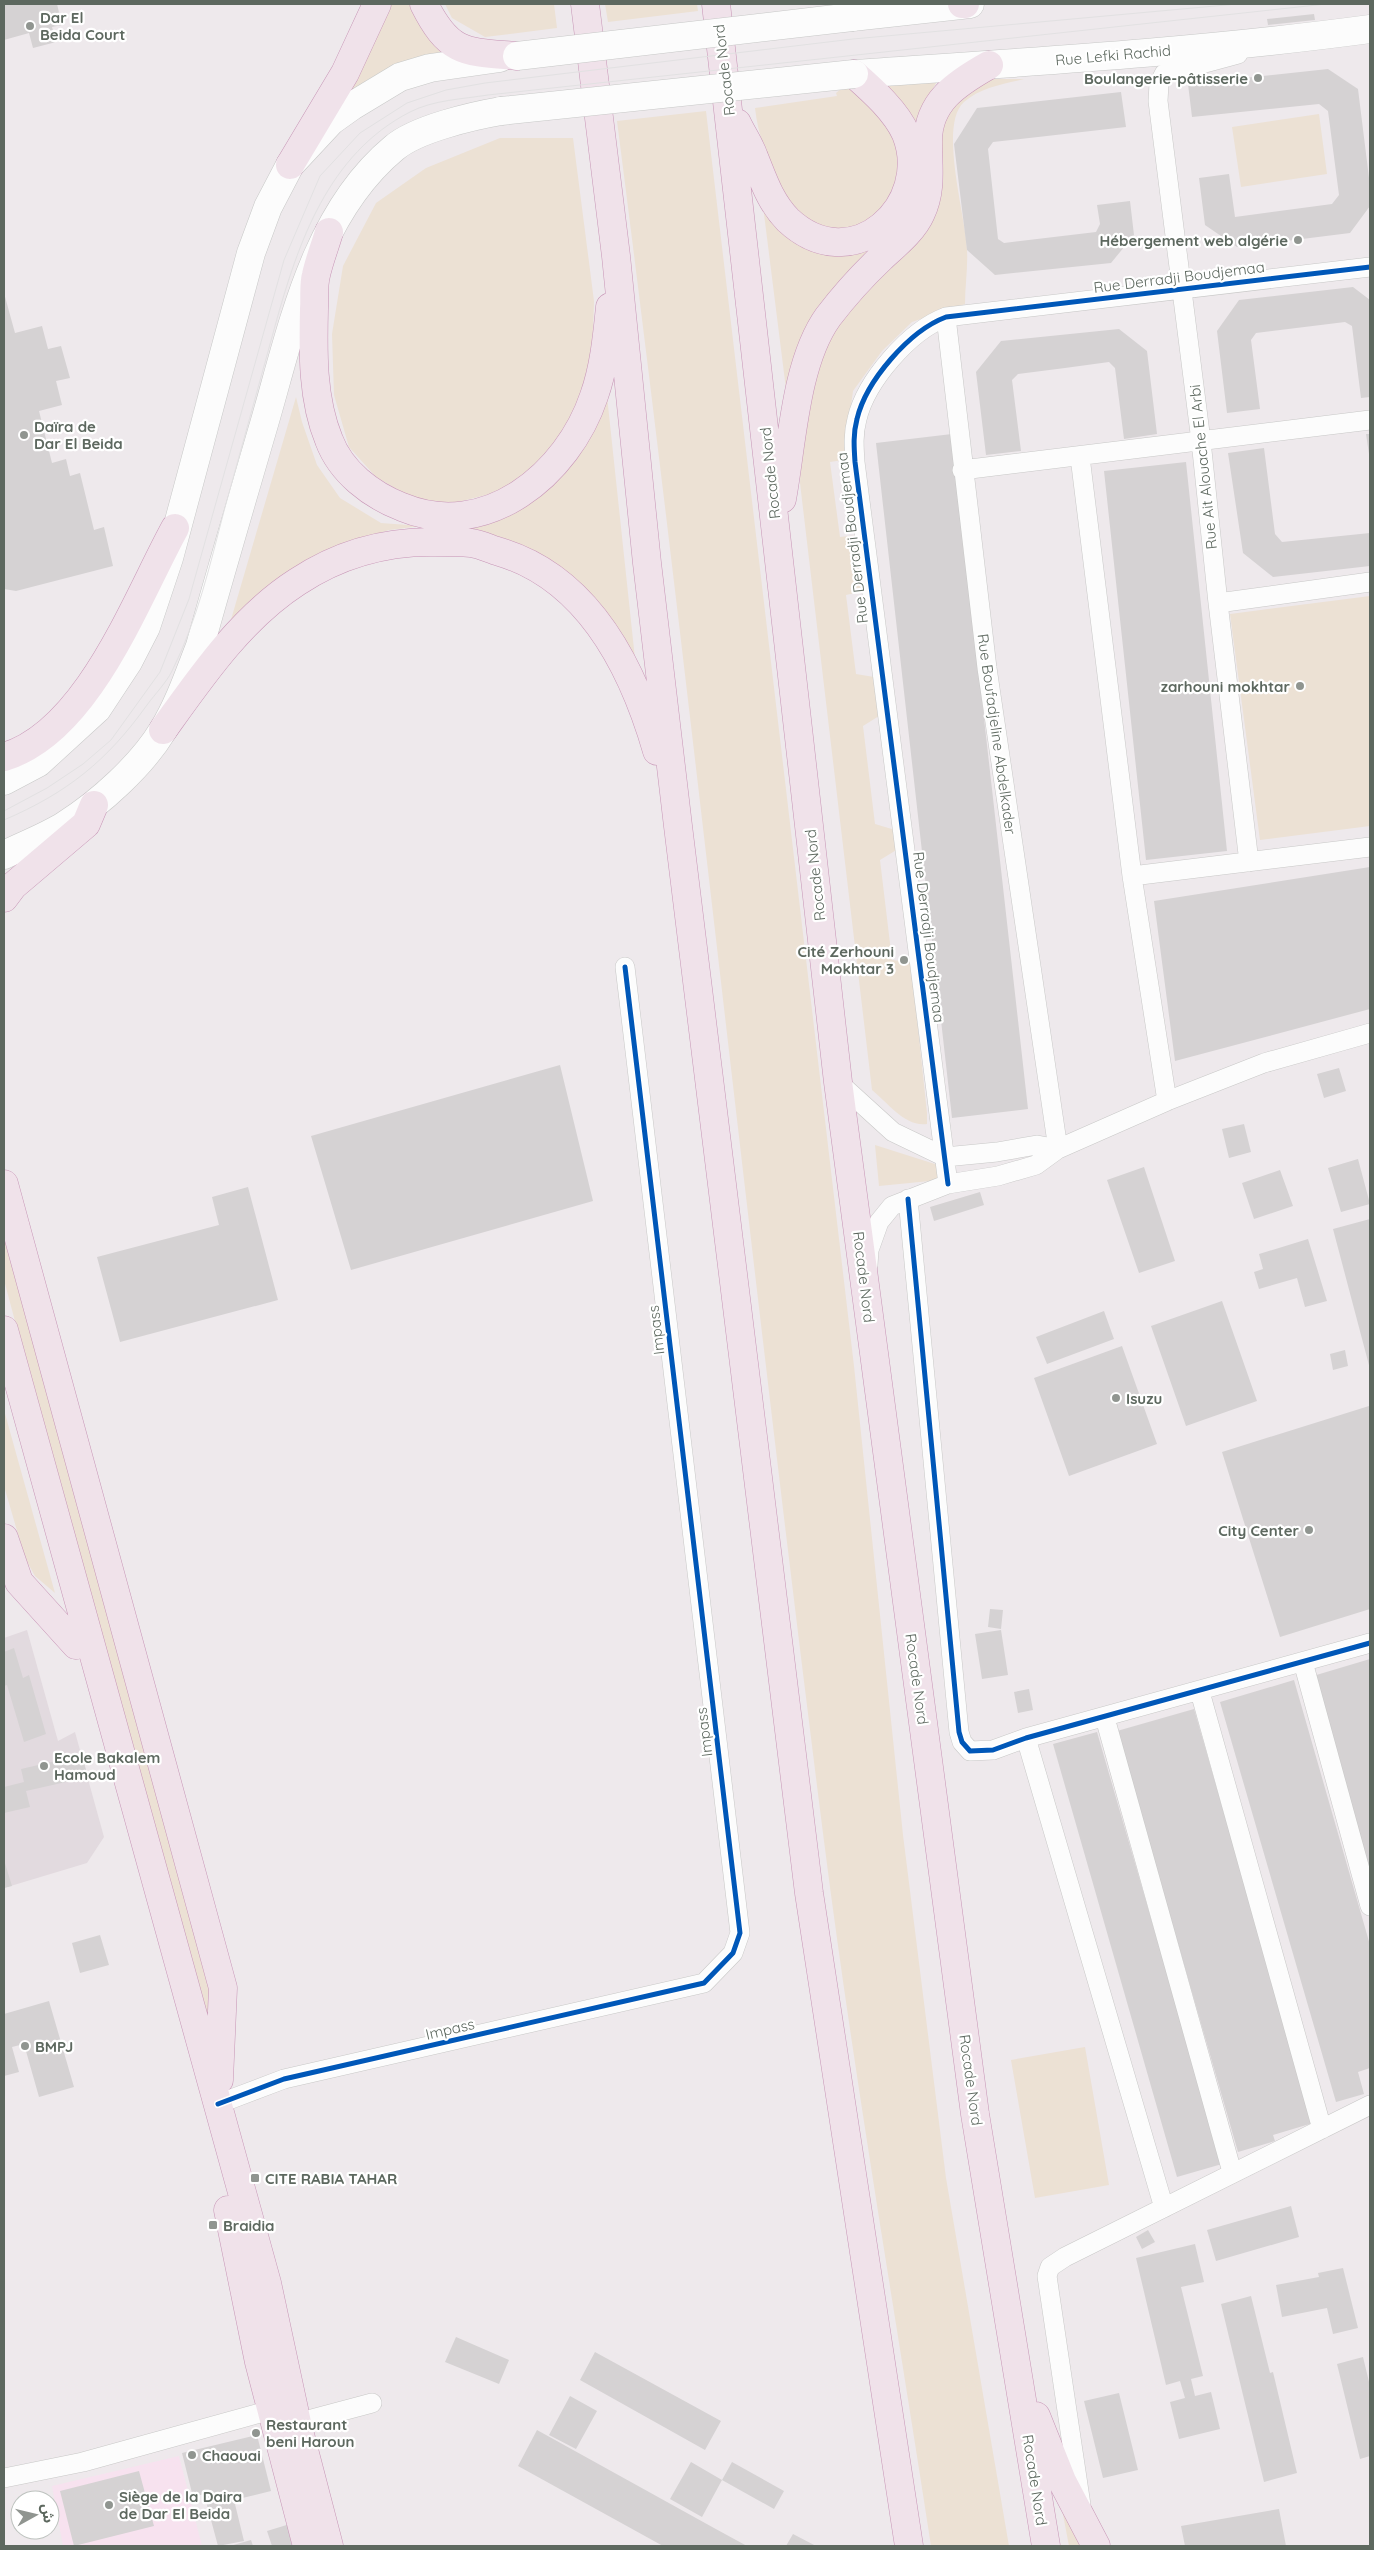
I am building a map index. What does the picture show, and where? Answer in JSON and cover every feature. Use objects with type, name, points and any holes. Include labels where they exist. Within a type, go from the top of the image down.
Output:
[{"type":"highway","points":[[290,165],[345,73],[377,4]]},
{"type":"highway","points":[[424,4],[438,28],[456,46],[470,53],[517,56]]},
{"type":"highway","points":[[585,4],[616,256],[647,563],[678,826],[809,1893],[909,2546]]},
{"type":"highway","name":"Rocade Nord","points":[[716,4],[838,1082],[865,1291],[975,2114],[1046,2546]]},
{"type":"highway","points":[[776,528],[800,388],[817,336],[827,318],[849,292],[912,227],[920,215],[926,200],[929,182],[929,128],[933,113],[941,98],[963,79],[989,65]]},
{"type":"highway","points":[[729,108],[754,155],[764,185],[786,218],[800,230],[816,238],[834,242],[854,242],[869,236],[894,213],[903,198],[912,166],[910,147],[905,132],[875,92],[854,74]]},
{"type":"highway","points":[[330,232],[315,277],[314,336],[315,377],[329,441],[343,464],[357,481],[372,493],[411,511],[433,516],[457,517],[497,508],[517,497],[554,466],[572,442],[588,412],[600,378],[616,256]]},
{"type":"highway","points":[[4,757],[33,744],[56,726],[79,699],[113,648],[175,528]]},
{"type":"highway","points":[[163,730],[226,648],[251,619],[297,582],[344,556],[369,549],[420,542],[472,543],[510,555],[534,566],[574,595],[592,615],[621,658],[650,725],[678,826]]},
{"type":"highway","points":[[4,898],[13,886],[86,824],[94,805]]},
{"type":"highway","points":[[4,1184],[223,1988],[218,2104]]},
{"type":"highway","points":[[4,1330],[266,2283],[297,2423],[328,2546]]},
{"type":"highway","points":[[4,1378],[231,2220],[259,2362],[307,2546]]},
{"type":"highway","points":[[4,1538],[19,1582],[76,1645]]},
{"type":"highway","points":[[1016,2363],[1062,2481],[1092,2538]]},
{"type":"main road","points":[[4,781],[38,764],[56,749],[103,701],[128,662],[146,627],[169,558],[175,528],[251,253],[268,207],[290,165],[332,121],[352,106],[400,77],[430,68],[853,10],[970,4]]},
{"type":"main road","name":"Rue Lefki Rachid","points":[[4,855],[53,832],[94,805],[140,761],[163,730],[183,691],[200,646],[297,312],[330,232],[361,180],[396,146],[464,118],[500,111],[854,74],[989,65],[1286,40],[1370,29]]},
{"type":"street","name":"Rue Ait Alouache El Arbi","points":[[1249,862],[1201,441],[1158,101],[1158,84],[1164,74],[1286,40]]},
{"type":"street","name":"Rue Derradji Boudjemaa","points":[[948,1184],[854,462],[853,438],[864,400],[892,357],[915,334],[930,323],[946,317],[1370,267]]},
{"type":"street","name":"Rue Boufadjeline Abdelkader","points":[[946,317],[962,470],[987,668],[1058,1149]]},
{"type":"street","points":[[962,470],[1370,420]]},
{"type":"street","points":[[1080,456],[1132,876],[1166,1101]]},
{"type":"street","points":[[1218,603],[1370,582]]},
{"type":"street","points":[[1132,876],[1370,847]]},
{"type":"street","name":"Impass","points":[[218,2104],[284,2079],[704,1984],[733,1953],[740,1933],[625,967]]},
{"type":"street","points":[[865,1291],[869,1250],[879,1222],[892,1206],[948,1184],[998,1176],[1036,1165],[1058,1149],[1166,1101],[1264,1063],[1370,1033]]},
{"type":"street","points":[[838,1082],[893,1132],[944,1157],[997,1152],[1037,1145],[1058,1149]]},
{"type":"street","points":[[908,1199],[959,1732],[962,1742],[970,1751],[993,1750],[1026,1738],[1200,1692],[1370,1643]]},
{"type":"street","points":[[1303,1662],[1370,1906]]},
{"type":"street","points":[[1200,1692],[1322,2129]]},
{"type":"street","points":[[1105,1718],[1232,2172]]},
{"type":"street","points":[[1026,1738],[1164,2208]]},
{"type":"street","points":[[1092,2538],[1082,2512],[1047,2276],[1050,2267],[1065,2257],[1232,2172],[1370,2105]]},
{"type":"street","points":[[297,2423],[372,2403]]},
{"type":"street","points":[[4,2478],[83,2462],[271,2410]]},
{"type":"shaded area","points":[[391,4],[411,4],[450,53],[391,68],[367,80],[340,99]]},
{"type":"shaded area","points":[[445,4],[554,4],[557,28],[485,37],[452,18]]},
{"type":"shaded area","points":[[605,4],[697,4],[698,11],[608,22]]},
{"type":"shaded area","points":[[940,76],[924,105],[918,129],[875,79]]},
{"type":"shaded area","points":[[975,79],[1024,79],[978,93],[964,102],[957,114],[953,130],[953,150],[966,235],[965,304],[912,322],[882,351],[853,391],[847,435],[850,459],[830,462],[840,537],[858,535],[864,591],[846,595],[856,674],[874,677],[879,716],[863,726],[875,824],[895,830],[898,849],[880,860],[892,960],[911,962],[927,1113],[927,1124],[919,1124],[911,1122],[897,1113],[872,1090],[800,483],[801,448],[808,396],[834,324],[938,124]]},
{"type":"shaded area","points":[[848,83],[893,132],[899,163],[898,182],[879,218],[841,236],[795,215],[765,150],[755,108],[837,96],[836,93]]},
{"type":"shaded area","points":[[706,111],[854,1366],[903,1835],[946,2178],[1009,2546],[931,2546],[848,2018],[797,1626],[670,551],[617,121]]},
{"type":"shaded area","points":[[1319,114],[1327,174],[1241,187],[1232,127]]},
{"type":"shaded area","points":[[500,138],[573,138],[594,301],[592,361],[582,399],[560,440],[535,468],[498,492],[450,504],[410,497],[376,477],[349,447],[334,395],[332,334],[343,266],[376,203],[426,168]]},
{"type":"shaded area","points":[[763,206],[781,231],[791,240],[802,245],[825,251],[873,247],[786,389]]},
{"type":"shaded area","points":[[607,396],[636,668],[557,566],[525,546],[474,533],[423,527],[494,520],[517,512],[550,488],[576,460]]},
{"type":"shaded area","points":[[296,397],[302,422],[317,465],[340,498],[381,523],[421,526],[389,530],[347,544],[230,623]]},
{"type":"shaded area","name":"zarhouni mokhtar","points":[[1370,596],[1370,826],[1260,840],[1230,614]]},
{"type":"shaded area","points":[[875,1145],[938,1165],[940,1180],[879,1186]]},
{"type":"shaded area","points":[[4,1224],[215,1979],[213,2061],[4,1280]]},
{"type":"shaded area","points":[[4,1410],[55,1593],[35,1576],[25,1558],[4,1486]]},
{"type":"shaded area","name":"Ecole Bakalem Hamoud","points":[[27,1630],[58,1741],[75,1732],[104,1837],[87,1863],[4,1888],[4,1638]]},
{"type":"shaded area","points":[[1085,2047],[1109,2185],[1035,2198],[1011,2060]]},
{"type":"shaded area","points":[[179,2456],[202,2546],[63,2546],[60,2530],[60,2490],[53,2490],[52,2486]]},
{"type":"shaded area","points":[[1061,2504],[1083,2546],[1069,2546]]},
{"type":"building","name":"Dar El Beida Court","points":[[4,4],[57,4],[62,25],[52,27],[56,42],[33,48],[29,33],[4,40]]},
{"type":"building","points":[[1314,14],[1315,20],[1268,25],[1267,19]]},
{"type":"building","points":[[1328,69],[1358,89],[1370,186],[1370,206],[1350,233],[1237,247],[1205,225],[1199,178],[1229,174],[1235,217],[1332,204],[1339,195],[1328,111],[1319,104],[1192,117],[1188,84]]},
{"type":"building","points":[[1121,92],[1126,127],[993,142],[988,149],[998,239],[1004,243],[1096,232],[1100,224],[1097,205],[1130,201],[1134,235],[1111,263],[995,275],[967,250],[954,144],[977,108]]},
{"type":"building","points":[[1353,287],[1370,300],[1370,397],[1361,398],[1352,326],[1345,322],[1256,333],[1251,340],[1260,409],[1227,413],[1217,331],[1239,300]]},
{"type":"building","name":"Daïra de Dar El Beida","points":[[4,293],[15,333],[42,326],[48,349],[61,346],[70,378],[56,381],[62,405],[39,411],[52,463],[66,459],[70,476],[80,473],[94,530],[104,527],[113,566],[16,591],[4,589]]},
{"type":"building","points":[[1119,329],[1147,351],[1157,434],[1124,439],[1115,368],[1109,362],[1018,374],[1012,380],[1021,451],[986,455],[976,372],[1001,341]]},
{"type":"building","points":[[952,434],[1028,1109],[952,1118],[876,443]]},
{"type":"building","points":[[1366,434],[1370,434],[1370,454],[1369,454]]},
{"type":"building","points":[[1264,448],[1275,534],[1282,542],[1370,533],[1370,566],[1273,577],[1243,553],[1228,453]]},
{"type":"building","points":[[1186,462],[1227,851],[1146,860],[1104,471]]},
{"type":"building","points":[[1370,867],[1370,1009],[1175,1061],[1154,901]]},
{"type":"building","points":[[560,1065],[593,1201],[351,1270],[311,1136]]},
{"type":"building","points":[[1339,1068],[1346,1091],[1324,1098],[1317,1074]]},
{"type":"building","points":[[1244,1124],[1251,1152],[1229,1158],[1222,1129]]},
{"type":"building","points":[[1358,1159],[1370,1204],[1341,1212],[1328,1168]]},
{"type":"building","points":[[1144,1167],[1175,1261],[1139,1273],[1107,1180]]},
{"type":"building","points":[[1280,1170],[1293,1206],[1254,1219],[1242,1183]]},
{"type":"building","points":[[248,1187],[278,1300],[120,1342],[97,1257],[219,1225],[212,1197]]},
{"type":"building","points":[[980,1192],[984,1205],[934,1221],[930,1207]]},
{"type":"building","points":[[1370,1219],[1370,1369],[1333,1229]]},
{"type":"building","points":[[1308,1239],[1327,1301],[1305,1307],[1297,1278],[1259,1289],[1254,1272],[1263,1269],[1259,1254]]},
{"type":"building","points":[[1222,1301],[1257,1401],[1186,1426],[1151,1326]]},
{"type":"building","points":[[1104,1311],[1114,1339],[1047,1364],[1036,1337]]},
{"type":"building","points":[[1122,1346],[1157,1444],[1069,1476],[1034,1378]]},
{"type":"building","points":[[1345,1350],[1348,1366],[1333,1370],[1330,1354]]},
{"type":"building","name":"City Center","points":[[1369,1406],[1370,1609],[1280,1637],[1222,1452]]},
{"type":"building","points":[[990,1609],[1003,1610],[1001,1629],[988,1627]]},
{"type":"building","points":[[1001,1630],[1008,1675],[982,1679],[975,1634]]},
{"type":"building","points":[[14,1648],[23,1678],[29,1675],[46,1734],[24,1742],[7,1685],[4,1686],[4,1652]]},
{"type":"building","points":[[1370,1659],[1370,1875],[1313,1676]]},
{"type":"building","points":[[1294,1680],[1370,1945],[1370,2068],[1358,2072],[1364,2094],[1336,2102],[1220,1702]]},
{"type":"building","points":[[1029,1689],[1033,1710],[1018,1713],[1014,1692]]},
{"type":"building","points":[[1194,1709],[1313,2123],[1273,2135],[1275,2141],[1238,2152],[1117,1731]]},
{"type":"building","points":[[1097,1732],[1222,2164],[1177,2177],[1053,1744]]},
{"type":"building","points":[[82,1755],[88,1777],[26,1791],[30,1807],[4,1813],[4,1787],[24,1782],[21,1769]]},
{"type":"building","points":[[4,1860],[12,1886],[4,1888]]},
{"type":"building","points":[[100,1935],[109,1965],[80,1973],[72,1943]]},
{"type":"building","points":[[49,2001],[74,2087],[39,2097],[24,2044],[12,2047],[19,2072],[4,2076],[4,2014]]},
{"type":"building","points":[[1291,2206],[1299,2237],[1216,2261],[1207,2230]]},
{"type":"building","points":[[1148,2230],[1155,2242],[1142,2249],[1136,2237]]},
{"type":"building","points":[[1195,2244],[1204,2282],[1181,2287],[1203,2376],[1191,2379],[1195,2396],[1211,2392],[1220,2429],[1179,2439],[1170,2402],[1185,2398],[1180,2381],[1166,2385],[1136,2258]]},
{"type":"building","points":[[1343,2268],[1358,2328],[1333,2334],[1327,2308],[1282,2317],[1276,2285],[1319,2277],[1318,2273]]},
{"type":"building","points":[[1251,2296],[1270,2373],[1273,2372],[1297,2473],[1264,2482],[1221,2304]]},
{"type":"building","points":[[456,2337],[509,2360],[499,2384],[445,2362]]},
{"type":"building","points":[[595,2352],[721,2421],[705,2450],[580,2380]]},
{"type":"building","points":[[1363,2357],[1370,2386],[1370,2456],[1360,2459],[1337,2364]]},
{"type":"building","points":[[1119,2393],[1138,2470],[1103,2478],[1084,2401]]},
{"type":"building","points":[[570,2396],[597,2411],[576,2449],[549,2435]]},
{"type":"building","points":[[537,2430],[747,2546],[663,2546],[518,2466]]},
{"type":"building","points":[[257,2435],[271,2491],[234,2500],[244,2541],[218,2546],[204,2494],[193,2497],[182,2453]]},
{"type":"building","points":[[691,2462],[722,2480],[702,2517],[670,2499]]},
{"type":"building","points":[[732,2462],[784,2491],[774,2509],[722,2480]]},
{"type":"building","points":[[139,2471],[154,2526],[74,2546],[60,2491]]},
{"type":"building","points":[[1279,2509],[1286,2546],[1185,2546],[1181,2526]]},
{"type":"building","points":[[290,2524],[296,2546],[272,2546],[267,2531]]},
{"type":"building","points":[[793,2534],[816,2546],[786,2546]]},
{"type":"building","points":[[251,2540],[253,2546],[230,2546]]},
{"type":"tram line","points":[[4,811],[47,788],[83,764],[111,740],[160,672],[189,599],[284,260],[320,176],[360,133],[407,103],[446,90],[485,83],[853,39],[1237,4]]},
{"type":"tram line","points":[[4,820],[47,799],[66,787],[101,759],[132,725],[170,675],[189,632],[202,592],[284,295],[306,233],[320,204],[337,176],[358,151],[382,130],[410,112],[438,102],[488,95],[1326,4]]},
{"type":"cycle path","points":[[948,1184],[855,462],[855,430],[862,404],[879,374],[904,345],[932,324],[946,317],[1370,267]]},
{"type":"cycle path","points":[[218,2104],[284,2079],[704,1983],[733,1953],[740,1933],[625,967]]},
{"type":"cycle path","points":[[908,1199],[959,1732],[962,1742],[970,1751],[993,1750],[1026,1738],[1370,1643]]},
{"type":"place","name":"Dar El Beida Court","points":[[30,26]]},
{"type":"place","name":"Boulangerie-pâtisserie","points":[[1258,78]]},
{"type":"place","name":"Hébergement web algérie","points":[[1298,240]]},
{"type":"place","name":"Daïra de Dar El Beida","points":[[24,435]]},
{"type":"place","name":"zarhouni mokhtar","points":[[1300,686]]},
{"type":"place","name":"Cité Zerhouni Mokhtar 3","points":[[904,960]]},
{"type":"place","name":"Isuzu","points":[[1116,1398]]},
{"type":"place","name":"City Center","points":[[1309,1530]]},
{"type":"place","name":"Ecole Bakalem Hamoud","points":[[44,1766]]},
{"type":"place","name":"BMPJ","points":[[25,2046]]},
{"type":"place","name":"CITE RABIA TAHAR","points":[[255,2178]]},
{"type":"place","name":"Braidia","points":[[213,2225]]},
{"type":"place","name":"Restaurant beni Haroun","points":[[256,2433]]},
{"type":"place","name":"Chaouai","points":[[192,2455]]},
{"type":"place","name":"Siège de la Daira de Dar El Beida","points":[[109,2505]]}]
